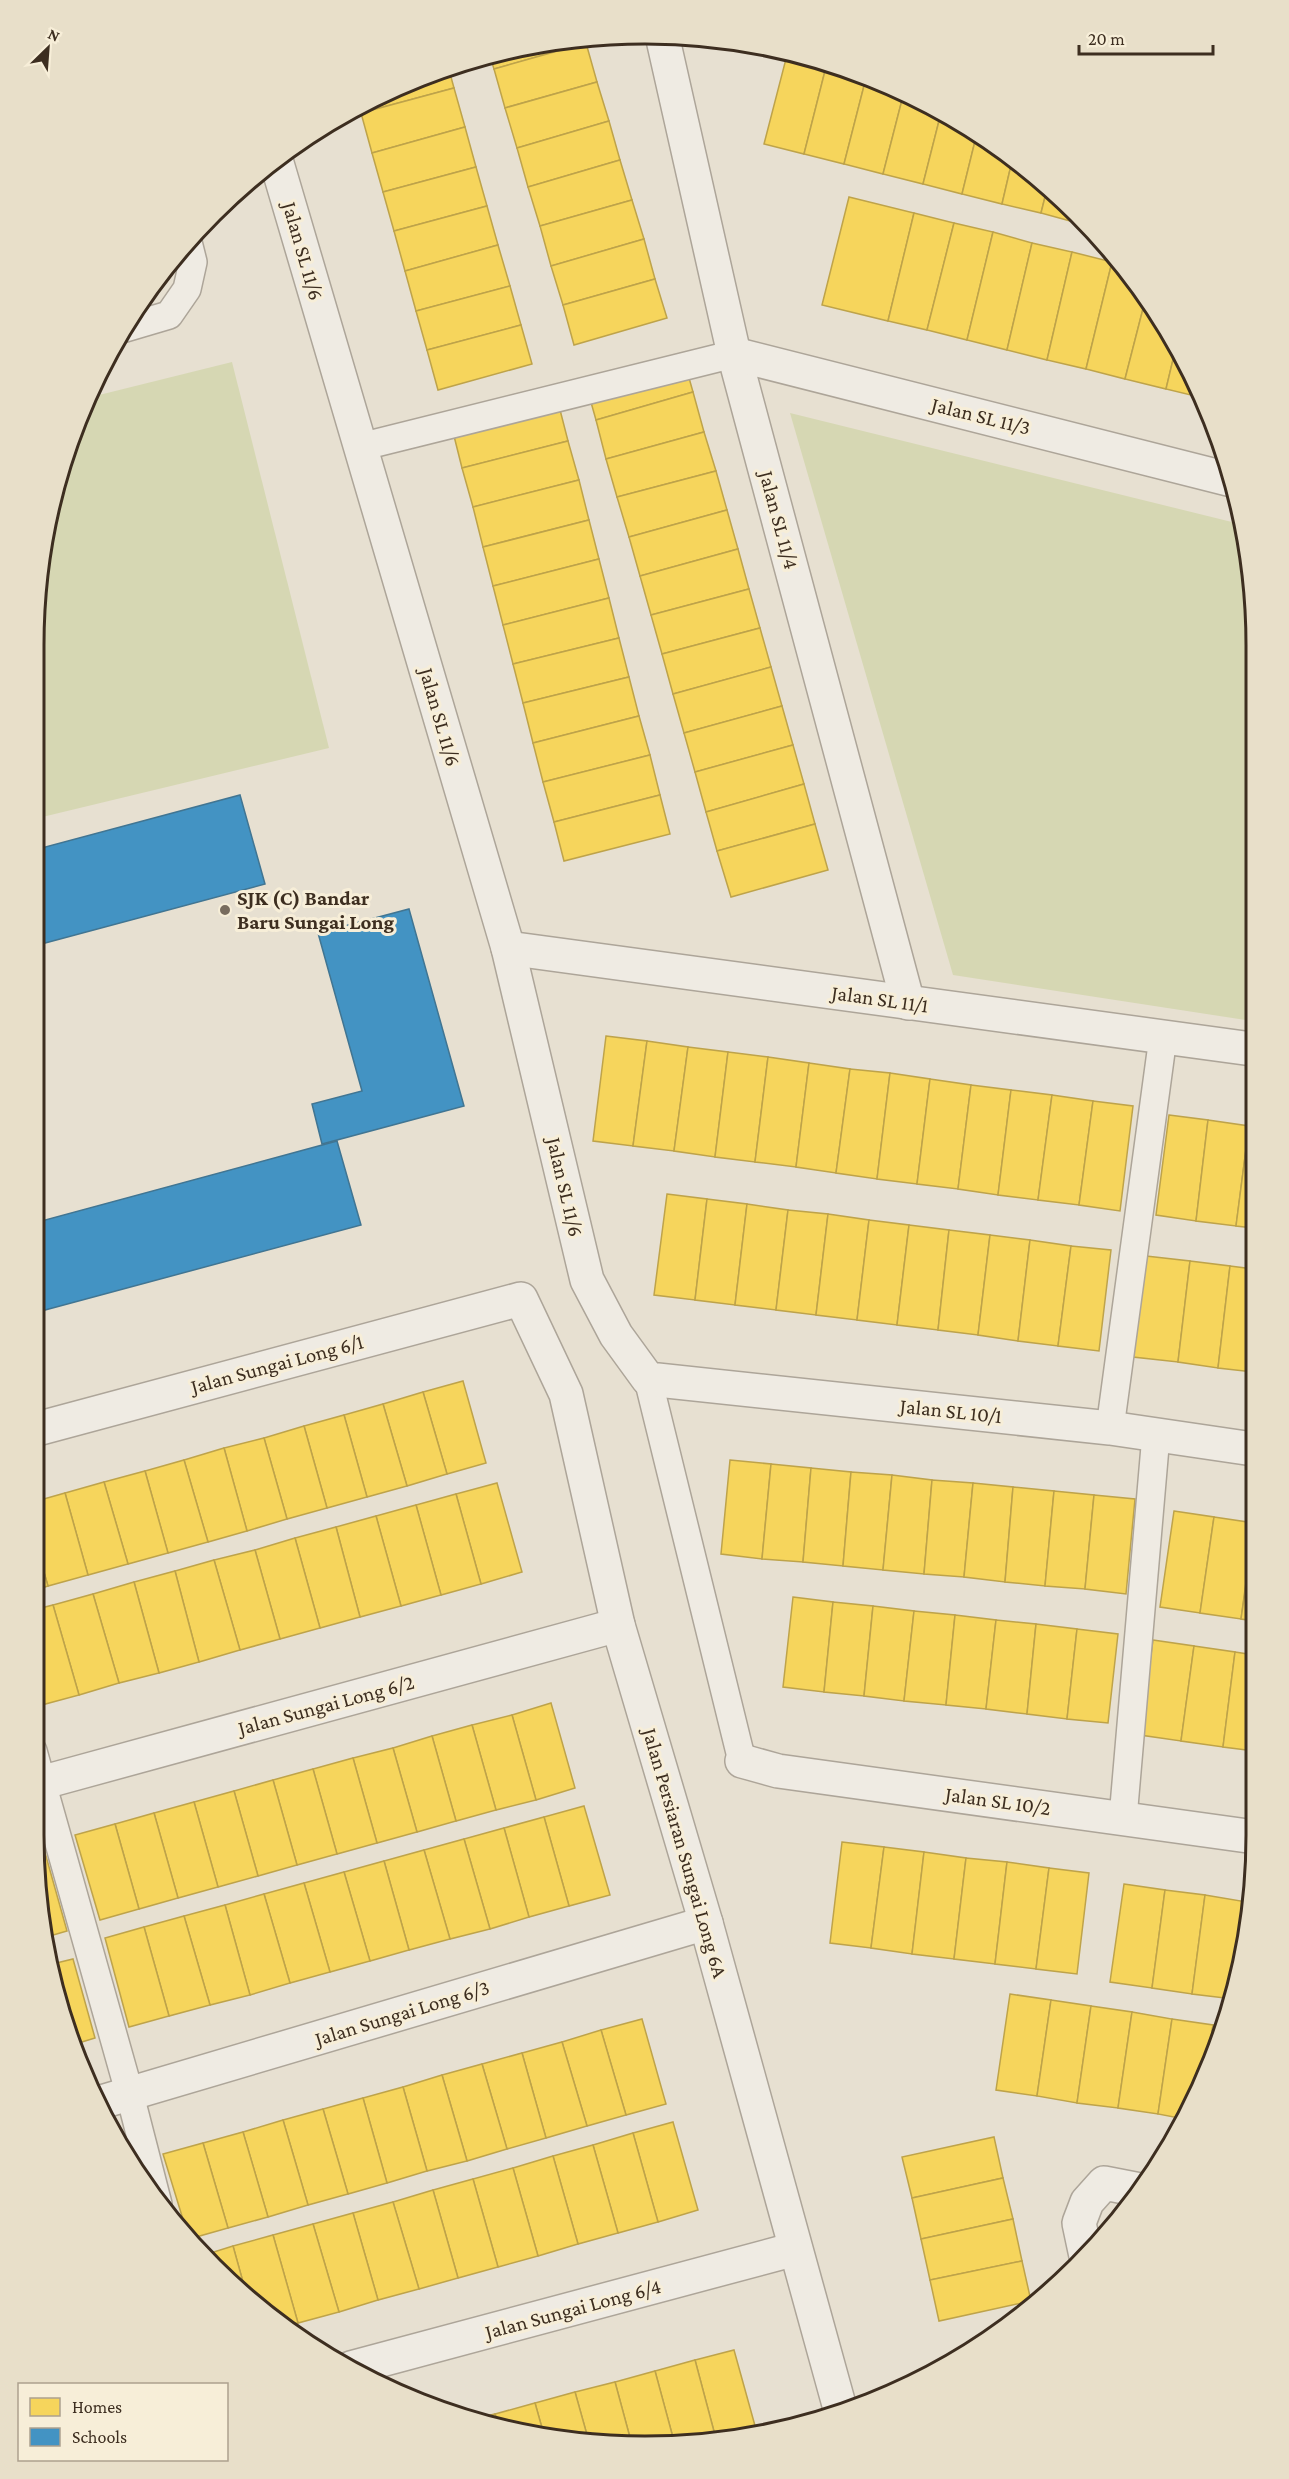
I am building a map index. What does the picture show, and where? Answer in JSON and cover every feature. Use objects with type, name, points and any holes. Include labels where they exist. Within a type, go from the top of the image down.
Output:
[{"type":"street","name":"Jalan SL 11/4","points":[[664,45],[734,354],[908,1002]]},
{"type":"street","name":"Jalan SL 11/6","points":[[278,168],[508,948],[586,1280],[616,1335],[648,1379]]},
{"type":"street","name":"Jalan SL 11/3","points":[[734,354],[1222,477]]},
{"type":"street","name":"Jalan SL 11/1","points":[[508,948],[1246,1048]]},
{"type":"street","name":"Jalan Sungai Long 6/1","points":[[44,1427],[521,1299]]},
{"type":"street","name":"Jalan Persiaran Sungai Long 6A","points":[[521,1299],[566,1394],[618,1625],[706,1923],[839,2404]]},
{"type":"street","name":"Jalan SL 10/1","points":[[648,1379],[1110,1428],[1246,1448]]},
{"type":"street","name":"Jalan Sungai Long 6/2","points":[[44,1782],[618,1625]]},
{"type":"street","name":"Jalan SL 10/2","points":[[742,1761],[778,1771],[1246,1836]]},
{"type":"street","name":"Jalan Sungai Long 6/3","points":[[105,2101],[706,1923]]},
{"type":"street","points":[[1083,2244],[1078,2223],[1087,2202],[1104,2183],[1130,2188]]},
{"type":"street","name":"Jalan Sungai Long 6/4","points":[[362,2365],[795,2249]]},
{"type":"lane","points":[[136,324],[169,315],[187,289],[193,262],[190,251]]},
{"type":"lane","points":[[360,447],[734,354]]},
{"type":"lane","points":[[1110,1428],[1163,1037]]},
{"type":"lane","points":[[648,1379],[742,1761]]},
{"type":"lane","points":[[1123,1818],[1156,1435]]},
{"type":"lane","points":[[44,1804],[130,2094],[151,2176]]},
{"type":"green space","points":[[232,362],[329,748],[44,817],[44,644],[49,566],[64,489],[75,451],[98,395]]},
{"type":"green space","points":[[790,413],[1233,522],[1240,566],[1246,644],[1246,1020],[953,975]]},
{"type":"building: Homes","points":[[587,47],[597,82],[505,108],[494,69],[563,49]]},
{"type":"building: Homes","points":[[563,49],[494,69],[492,63]]},
{"type":"building: Homes","points":[[786,61],[825,71],[804,154],[764,144]]},
{"type":"building: Homes","points":[[825,71],[864,85],[844,164],[804,154]]},
{"type":"building: Homes","points":[[451,75],[454,88],[367,111]]},
{"type":"building: Homes","points":[[597,82],[609,121],[517,148],[505,108]]},
{"type":"building: Homes","points":[[864,85],[902,101],[883,174],[844,164]]},
{"type":"building: Homes","points":[[454,88],[465,127],[372,153],[361,115]]},
{"type":"building: Homes","points":[[902,101],[939,121],[923,184],[883,174]]},
{"type":"building: Homes","points":[[609,121],[620,160],[528,187],[517,148]]},
{"type":"building: Homes","points":[[939,121],[975,143],[962,194],[923,184]]},
{"type":"building: Homes","points":[[465,127],[476,167],[383,192],[372,153]]},
{"type":"building: Homes","points":[[975,143],[1010,168],[1002,204],[962,194]]},
{"type":"building: Homes","points":[[620,160],[632,200],[540,226],[528,187]]},
{"type":"building: Homes","points":[[476,167],[487,206],[394,231],[383,192]]},
{"type":"building: Homes","points":[[1010,168],[1045,197],[1041,213],[1002,204]]},
{"type":"building: Homes","points":[[849,197],[914,213],[888,321],[822,305]]},
{"type":"building: Homes","points":[[1045,197],[1070,221],[1041,213]]},
{"type":"building: Homes","points":[[632,200],[644,239],[551,266],[540,226]]},
{"type":"building: Homes","points":[[487,206],[498,245],[405,271],[394,231]]},
{"type":"building: Homes","points":[[914,213],[954,223],[927,330],[888,321]]},
{"type":"building: Homes","points":[[954,223],[993,232],[967,340],[927,330]]},
{"type":"building: Homes","points":[[993,232],[1032,243],[1007,350],[967,340]]},
{"type":"building: Homes","points":[[644,239],[655,279],[563,305],[551,266]]},
{"type":"building: Homes","points":[[1032,243],[1072,252],[1047,360],[1007,350]]},
{"type":"building: Homes","points":[[498,245],[510,286],[416,311],[405,271]]},
{"type":"building: Homes","points":[[1072,252],[1106,261],[1111,266],[1086,369],[1047,360]]},
{"type":"building: Homes","points":[[1111,266],[1143,309],[1125,379],[1086,369]]},
{"type":"building: Homes","points":[[655,279],[667,318],[574,345],[563,305]]},
{"type":"building: Homes","points":[[510,286],[521,325],[427,350],[416,311]]},
{"type":"building: Homes","points":[[1143,309],[1173,359],[1166,389],[1125,379]]},
{"type":"building: Homes","points":[[521,325],[532,364],[438,390],[427,350]]},
{"type":"building: Homes","points":[[682,353],[693,392],[596,420],[585,381]]},
{"type":"building: Homes","points":[[1173,359],[1191,395],[1166,389]]},
{"type":"building: Homes","points":[[693,392],[704,432],[606,459],[596,420]]},
{"type":"building: Homes","points":[[558,402],[568,441],[462,468],[452,428]]},
{"type":"building: Homes","points":[[704,432],[716,471],[617,497],[606,459]]},
{"type":"building: Homes","points":[[568,441],[579,480],[473,507],[462,468]]},
{"type":"building: Homes","points":[[716,471],[727,510],[629,537],[617,497]]},
{"type":"building: Homes","points":[[579,480],[589,520],[483,547],[473,507]]},
{"type":"building: Homes","points":[[727,510],[738,549],[640,576],[629,537]]},
{"type":"building: Homes","points":[[589,520],[599,559],[493,586],[483,547]]},
{"type":"building: Homes","points":[[738,549],[749,589],[651,615],[640,576]]},
{"type":"building: Homes","points":[[599,559],[609,598],[503,625],[493,586]]},
{"type":"building: Homes","points":[[749,589],[760,628],[662,654],[651,615]]},
{"type":"building: Homes","points":[[609,598],[619,638],[513,664],[503,625]]},
{"type":"building: Homes","points":[[760,628],[771,667],[673,694],[662,654]]},
{"type":"building: Homes","points":[[619,638],[629,677],[523,703],[513,664]]},
{"type":"building: Homes","points":[[771,667],[782,706],[684,733],[673,694]]},
{"type":"building: Homes","points":[[629,677],[639,716],[533,743],[523,703]]},
{"type":"building: Homes","points":[[782,706],[793,745],[695,772],[684,733]]},
{"type":"building: Homes","points":[[639,716],[650,755],[543,782],[533,743]]},
{"type":"building: Homes","points":[[793,745],[804,784],[706,812],[695,772]]},
{"type":"building: Homes","points":[[650,755],[660,795],[554,822],[543,782]]},
{"type":"building: Homes","points":[[804,784],[815,824],[717,851],[706,812]]},
{"type":"building: Homes","points":[[660,795],[670,834],[564,861],[554,822]]},
{"type":"building: Homes","points":[[815,824],[828,870],[731,897],[717,851]]},
{"type":"building: Homes","points":[[606,1036],[647,1041],[633,1146],[593,1141]]},
{"type":"building: Homes","points":[[647,1041],[688,1047],[674,1151],[633,1146]]},
{"type":"building: Homes","points":[[688,1047],[728,1052],[715,1157],[674,1151]]},
{"type":"building: Homes","points":[[728,1052],[768,1057],[755,1162],[715,1157]]},
{"type":"building: Homes","points":[[768,1057],[809,1063],[796,1167],[755,1162]]},
{"type":"building: Homes","points":[[809,1063],[850,1069],[836,1173],[796,1167]]},
{"type":"building: Homes","points":[[850,1069],[890,1073],[877,1179],[836,1173]]},
{"type":"building: Homes","points":[[890,1073],[930,1079],[917,1184],[877,1179]]},
{"type":"building: Homes","points":[[930,1079],[971,1085],[958,1189],[917,1184]]},
{"type":"building: Homes","points":[[971,1085],[1011,1090],[998,1195],[958,1189]]},
{"type":"building: Homes","points":[[1011,1090],[1052,1095],[1038,1200],[998,1195]]},
{"type":"building: Homes","points":[[1052,1095],[1093,1101],[1079,1205],[1038,1200]]},
{"type":"building: Homes","points":[[1093,1101],[1133,1106],[1120,1211],[1079,1205]]},
{"type":"building: Homes","points":[[1169,1115],[1208,1120],[1196,1221],[1156,1215]]},
{"type":"building: Homes","points":[[1208,1120],[1246,1126],[1246,1149],[1236,1226],[1196,1221]]},
{"type":"building: Homes","points":[[1246,1149],[1246,1227],[1236,1226]]},
{"type":"building: Homes","points":[[667,1194],[707,1199],[695,1300],[654,1295]]},
{"type":"building: Homes","points":[[707,1199],[747,1204],[735,1305],[695,1300]]},
{"type":"building: Homes","points":[[747,1204],[788,1210],[776,1310],[735,1305]]},
{"type":"building: Homes","points":[[788,1210],[828,1214],[816,1315],[776,1310]]},
{"type":"building: Homes","points":[[828,1214],[869,1220],[857,1320],[816,1315]]},
{"type":"building: Homes","points":[[869,1220],[909,1225],[897,1325],[857,1320]]},
{"type":"building: Homes","points":[[909,1225],[949,1230],[938,1330],[897,1325]]},
{"type":"building: Homes","points":[[949,1230],[990,1235],[978,1335],[938,1330]]},
{"type":"building: Homes","points":[[990,1235],[1030,1240],[1018,1341],[978,1335]]},
{"type":"building: Homes","points":[[1030,1240],[1071,1246],[1058,1346],[1018,1341]]},
{"type":"building: Homes","points":[[1071,1246],[1111,1250],[1099,1351],[1058,1346]]},
{"type":"building: Homes","points":[[1146,1256],[1190,1261],[1178,1362],[1133,1357]]},
{"type":"building: Homes","points":[[1190,1261],[1230,1266],[1218,1368],[1178,1362]]},
{"type":"building: Homes","points":[[1230,1266],[1246,1268],[1246,1371],[1218,1368]]},
{"type":"building: Homes","points":[[463,1381],[486,1463],[447,1474],[423,1392]]},
{"type":"building: Homes","points":[[423,1392],[447,1474],[407,1486],[383,1404]]},
{"type":"building: Homes","points":[[383,1404],[407,1486],[367,1497],[344,1415]]},
{"type":"building: Homes","points":[[344,1415],[367,1497],[327,1508],[304,1426]]},
{"type":"building: Homes","points":[[304,1426],[327,1508],[287,1519],[264,1438]]},
{"type":"building: Homes","points":[[264,1438],[287,1519],[247,1531],[224,1448]]},
{"type":"building: Homes","points":[[224,1448],[247,1531],[208,1542],[184,1460]]},
{"type":"building: Homes","points":[[184,1460],[208,1542],[168,1553],[145,1471]]},
{"type":"building: Homes","points":[[730,1460],[771,1464],[762,1559],[721,1554]]},
{"type":"building: Homes","points":[[771,1464],[811,1468],[803,1562],[762,1559]]},
{"type":"building: Homes","points":[[811,1468],[851,1472],[843,1566],[803,1562]]},
{"type":"building: Homes","points":[[145,1471],[168,1553],[128,1564],[104,1482]]},
{"type":"building: Homes","points":[[851,1472],[892,1475],[883,1570],[843,1566]]},
{"type":"building: Homes","points":[[892,1475],[932,1480],[924,1574],[883,1570]]},
{"type":"building: Homes","points":[[932,1480],[973,1483],[964,1577],[924,1574]]},
{"type":"building: Homes","points":[[104,1482],[128,1564],[88,1575],[65,1493]]},
{"type":"building: Homes","points":[[497,1483],[522,1572],[481,1584],[456,1494]]},
{"type":"building: Homes","points":[[973,1483],[1013,1487],[1005,1582],[964,1577]]},
{"type":"building: Homes","points":[[1013,1487],[1054,1491],[1045,1586],[1005,1582]]},
{"type":"building: Homes","points":[[1054,1491],[1094,1495],[1085,1589],[1045,1586]]},
{"type":"building: Homes","points":[[65,1493],[88,1575],[48,1586],[44,1572],[44,1499]]},
{"type":"building: Homes","points":[[456,1494],[481,1584],[441,1595],[416,1505]]},
{"type":"building: Homes","points":[[1094,1495],[1135,1499],[1126,1594],[1085,1589]]},
{"type":"building: Homes","points":[[416,1505],[441,1595],[401,1606],[376,1516]]},
{"type":"building: Homes","points":[[1174,1511],[1214,1517],[1200,1613],[1160,1607]]},
{"type":"building: Homes","points":[[376,1516],[401,1606],[360,1617],[336,1527]]},
{"type":"building: Homes","points":[[1214,1517],[1246,1522],[1246,1582],[1241,1619],[1200,1613]]},
{"type":"building: Homes","points":[[336,1527],[360,1617],[320,1628],[295,1538]]},
{"type":"building: Homes","points":[[295,1538],[320,1628],[280,1639],[255,1550]]},
{"type":"building: Homes","points":[[255,1550],[280,1639],[240,1650],[214,1560]]},
{"type":"building: Homes","points":[[214,1560],[240,1650],[199,1662],[175,1571]]},
{"type":"building: Homes","points":[[175,1571],[199,1662],[159,1673],[134,1582]]},
{"type":"building: Homes","points":[[44,1572],[48,1586],[44,1587]]},
{"type":"building: Homes","points":[[134,1582],[159,1673],[119,1683],[93,1594]]},
{"type":"building: Homes","points":[[1246,1586],[1246,1620],[1241,1619]]},
{"type":"building: Homes","points":[[93,1594],[119,1683],[79,1695],[53,1605]]},
{"type":"building: Homes","points":[[793,1597],[833,1602],[824,1692],[783,1687]]},
{"type":"building: Homes","points":[[833,1602],[873,1606],[864,1696],[824,1692]]},
{"type":"building: Homes","points":[[53,1605],[79,1695],[44,1704],[44,1607]]},
{"type":"building: Homes","points":[[873,1606],[914,1611],[904,1701],[864,1696]]},
{"type":"building: Homes","points":[[914,1611],[955,1615],[946,1705],[904,1701]]},
{"type":"building: Homes","points":[[955,1615],[996,1620],[986,1709],[946,1705]]},
{"type":"building: Homes","points":[[996,1620],[1036,1624],[1027,1714],[986,1709]]},
{"type":"building: Homes","points":[[1036,1624],[1077,1629],[1067,1719],[1027,1714]]},
{"type":"building: Homes","points":[[1077,1629],[1118,1634],[1108,1723],[1067,1719]]},
{"type":"building: Homes","points":[[1153,1640],[1194,1646],[1181,1741],[1140,1735]]},
{"type":"building: Homes","points":[[1194,1646],[1235,1652],[1223,1747],[1181,1741]]},
{"type":"building: Homes","points":[[1235,1652],[1246,1654],[1246,1750],[1223,1747]]},
{"type":"building: Homes","points":[[551,1703],[575,1788],[536,1800],[512,1715]]},
{"type":"building: Homes","points":[[512,1715],[536,1800],[496,1810],[472,1725]]},
{"type":"building: Homes","points":[[472,1725],[496,1810],[456,1821],[432,1736]]},
{"type":"building: Homes","points":[[432,1736],[456,1821],[417,1832],[393,1748]]},
{"type":"building: Homes","points":[[393,1748],[417,1832],[377,1843],[353,1758]]},
{"type":"building: Homes","points":[[353,1758],[377,1843],[337,1854],[313,1769]]},
{"type":"building: Homes","points":[[313,1769],[337,1854],[297,1865],[273,1780]]},
{"type":"building: Homes","points":[[273,1780],[297,1865],[258,1876],[234,1791]]},
{"type":"building: Homes","points":[[234,1791],[258,1876],[218,1887],[194,1802]]},
{"type":"building: Homes","points":[[194,1802],[218,1887],[178,1898],[154,1813]]},
{"type":"building: Homes","points":[[584,1806],[610,1895],[569,1906],[544,1817]]},
{"type":"building: Homes","points":[[154,1813],[178,1898],[139,1909],[115,1824]]},
{"type":"building: Homes","points":[[544,1817],[569,1906],[529,1917],[504,1828]]},
{"type":"building: Homes","points":[[115,1824],[139,1909],[100,1920],[75,1835]]},
{"type":"building: Homes","points":[[504,1828],[529,1917],[490,1929],[464,1839]]},
{"type":"building: Homes","points":[[464,1839],[490,1929],[450,1939],[424,1850]]},
{"type":"building: Homes","points":[[842,1842],[884,1847],[871,1948],[830,1943]]},
{"type":"building: Homes","points":[[884,1847],[924,1852],[912,1954],[871,1948]]},
{"type":"building: Homes","points":[[424,1850],[450,1939],[409,1950],[384,1861]]},
{"type":"building: Homes","points":[[44,1851],[67,1931],[52,1935]]},
{"type":"building: Homes","points":[[924,1852],[966,1858],[954,1959],[912,1954]]},
{"type":"building: Homes","points":[[966,1858],[1007,1862],[995,1964],[954,1959]]},
{"type":"building: Homes","points":[[384,1861],[409,1950],[370,1961],[344,1872]]},
{"type":"building: Homes","points":[[1007,1862],[1049,1868],[1036,1969],[995,1964]]},
{"type":"building: Homes","points":[[1049,1868],[1089,1873],[1077,1974],[1036,1969]]},
{"type":"building: Homes","points":[[344,1872],[370,1961],[330,1972],[304,1883]]},
{"type":"building: Homes","points":[[304,1883],[330,1972],[290,1983],[264,1894]]},
{"type":"building: Homes","points":[[1124,1884],[1165,1890],[1152,1988],[1110,1982]]},
{"type":"building: Homes","points":[[1165,1890],[1205,1895],[1192,1994],[1152,1988]]},
{"type":"building: Homes","points":[[264,1894],[290,1983],[250,1995],[225,1905]]},
{"type":"building: Homes","points":[[1205,1895],[1241,1901],[1234,1952],[1223,1998],[1192,1994]]},
{"type":"building: Homes","points":[[225,1905],[250,1995],[210,2005],[184,1916]]},
{"type":"building: Homes","points":[[184,1916],[210,2005],[169,2016],[144,1927]]},
{"type":"building: Homes","points":[[144,1927],[169,2016],[129,2027],[105,1938]]},
{"type":"building: Homes","points":[[73,1959],[95,2038],[81,2042],[58,1963]]},
{"type":"building: Homes","points":[[1010,1994],[1051,2000],[1037,2096],[996,2090]]},
{"type":"building: Homes","points":[[1051,2000],[1091,2006],[1077,2103],[1037,2096]]},
{"type":"building: Homes","points":[[1091,2006],[1132,2012],[1118,2108],[1077,2103]]},
{"type":"building: Homes","points":[[1132,2012],[1172,2019],[1158,2114],[1118,2108]]},
{"type":"building: Homes","points":[[642,2019],[666,2104],[626,2115],[601,2030]]},
{"type":"building: Homes","points":[[1172,2019],[1213,2025],[1200,2064],[1175,2117],[1158,2114]]},
{"type":"building: Homes","points":[[601,2030],[626,2115],[587,2126],[562,2042]]},
{"type":"building: Homes","points":[[562,2042],[587,2126],[546,2138],[522,2053]]},
{"type":"building: Homes","points":[[522,2053],[546,2138],[507,2149],[482,2064]]},
{"type":"building: Homes","points":[[482,2064],[507,2149],[467,2161],[442,2075]]},
{"type":"building: Homes","points":[[442,2075],[467,2161],[427,2171],[403,2087]]},
{"type":"building: Homes","points":[[403,2087],[427,2171],[387,2183],[363,2098]]},
{"type":"building: Homes","points":[[363,2098],[387,2183],[348,2194],[323,2109]]},
{"type":"building: Homes","points":[[323,2109],[348,2194],[308,2205],[283,2120]]},
{"type":"building: Homes","points":[[283,2120],[308,2205],[268,2217],[243,2132]]},
{"type":"building: Homes","points":[[673,2122],[698,2210],[658,2222],[633,2133]]},
{"type":"building: Homes","points":[[243,2132],[268,2217],[228,2228],[203,2143]]},
{"type":"building: Homes","points":[[633,2133],[658,2222],[618,2233],[593,2145]]},
{"type":"building: Homes","points":[[994,2137],[1003,2178],[912,2198],[902,2157]]},
{"type":"building: Homes","points":[[203,2143],[228,2228],[198,2236],[193,2231],[183,2218],[163,2154]]},
{"type":"building: Homes","points":[[593,2145],[618,2233],[578,2244],[553,2156]]},
{"type":"building: Homes","points":[[553,2156],[578,2244],[538,2256],[513,2168]]},
{"type":"building: Homes","points":[[513,2168],[538,2256],[498,2267],[473,2179]]},
{"type":"building: Homes","points":[[1003,2178],[1013,2219],[921,2239],[912,2198]]},
{"type":"building: Homes","points":[[473,2179],[498,2267],[458,2278],[433,2190]]},
{"type":"building: Homes","points":[[433,2190],[458,2278],[419,2289],[393,2202]]},
{"type":"building: Homes","points":[[393,2202],[419,2289],[378,2300],[353,2213]]},
{"type":"building: Homes","points":[[353,2213],[378,2300],[339,2312],[313,2224]]},
{"type":"building: Homes","points":[[1013,2219],[1022,2261],[930,2280],[921,2239]]},
{"type":"building: Homes","points":[[313,2224],[339,2312],[298,2323],[273,2235]]},
{"type":"building: Homes","points":[[273,2235],[298,2323],[279,2311],[243,2281],[233,2246]]},
{"type":"building: Homes","points":[[233,2246],[243,2281],[220,2259],[213,2252]]},
{"type":"building: Homes","points":[[1022,2261],[1030,2295],[1019,2304],[939,2321],[930,2280]]},
{"type":"building: Homes","points":[[734,2350],[755,2425],[714,2431],[695,2360]]},
{"type":"building: Homes","points":[[695,2360],[714,2431],[672,2435],[655,2371]]},
{"type":"building: Homes","points":[[655,2371],[672,2435],[629,2435],[615,2382]]},
{"type":"building: Homes","points":[[615,2382],[629,2435],[586,2432],[575,2392]]},
{"type":"building: Homes","points":[[575,2392],[586,2432],[542,2426],[535,2403]]},
{"type":"building: Homes","points":[[535,2403],[542,2426],[496,2417],[495,2414]]},
{"type":"building: Schools","points":[[240,795],[265,884],[44,943],[44,847]]},
{"type":"building: Schools","points":[[409,909],[464,1106],[322,1144],[312,1104],[362,1091],[318,933]]},
{"type":"building: Schools","points":[[337,1141],[361,1225],[44,1310],[44,1220]]},
{"type":"place","name":"SJK (C) Bandar Baru Sungai Long","points":[[225,910]]}]
